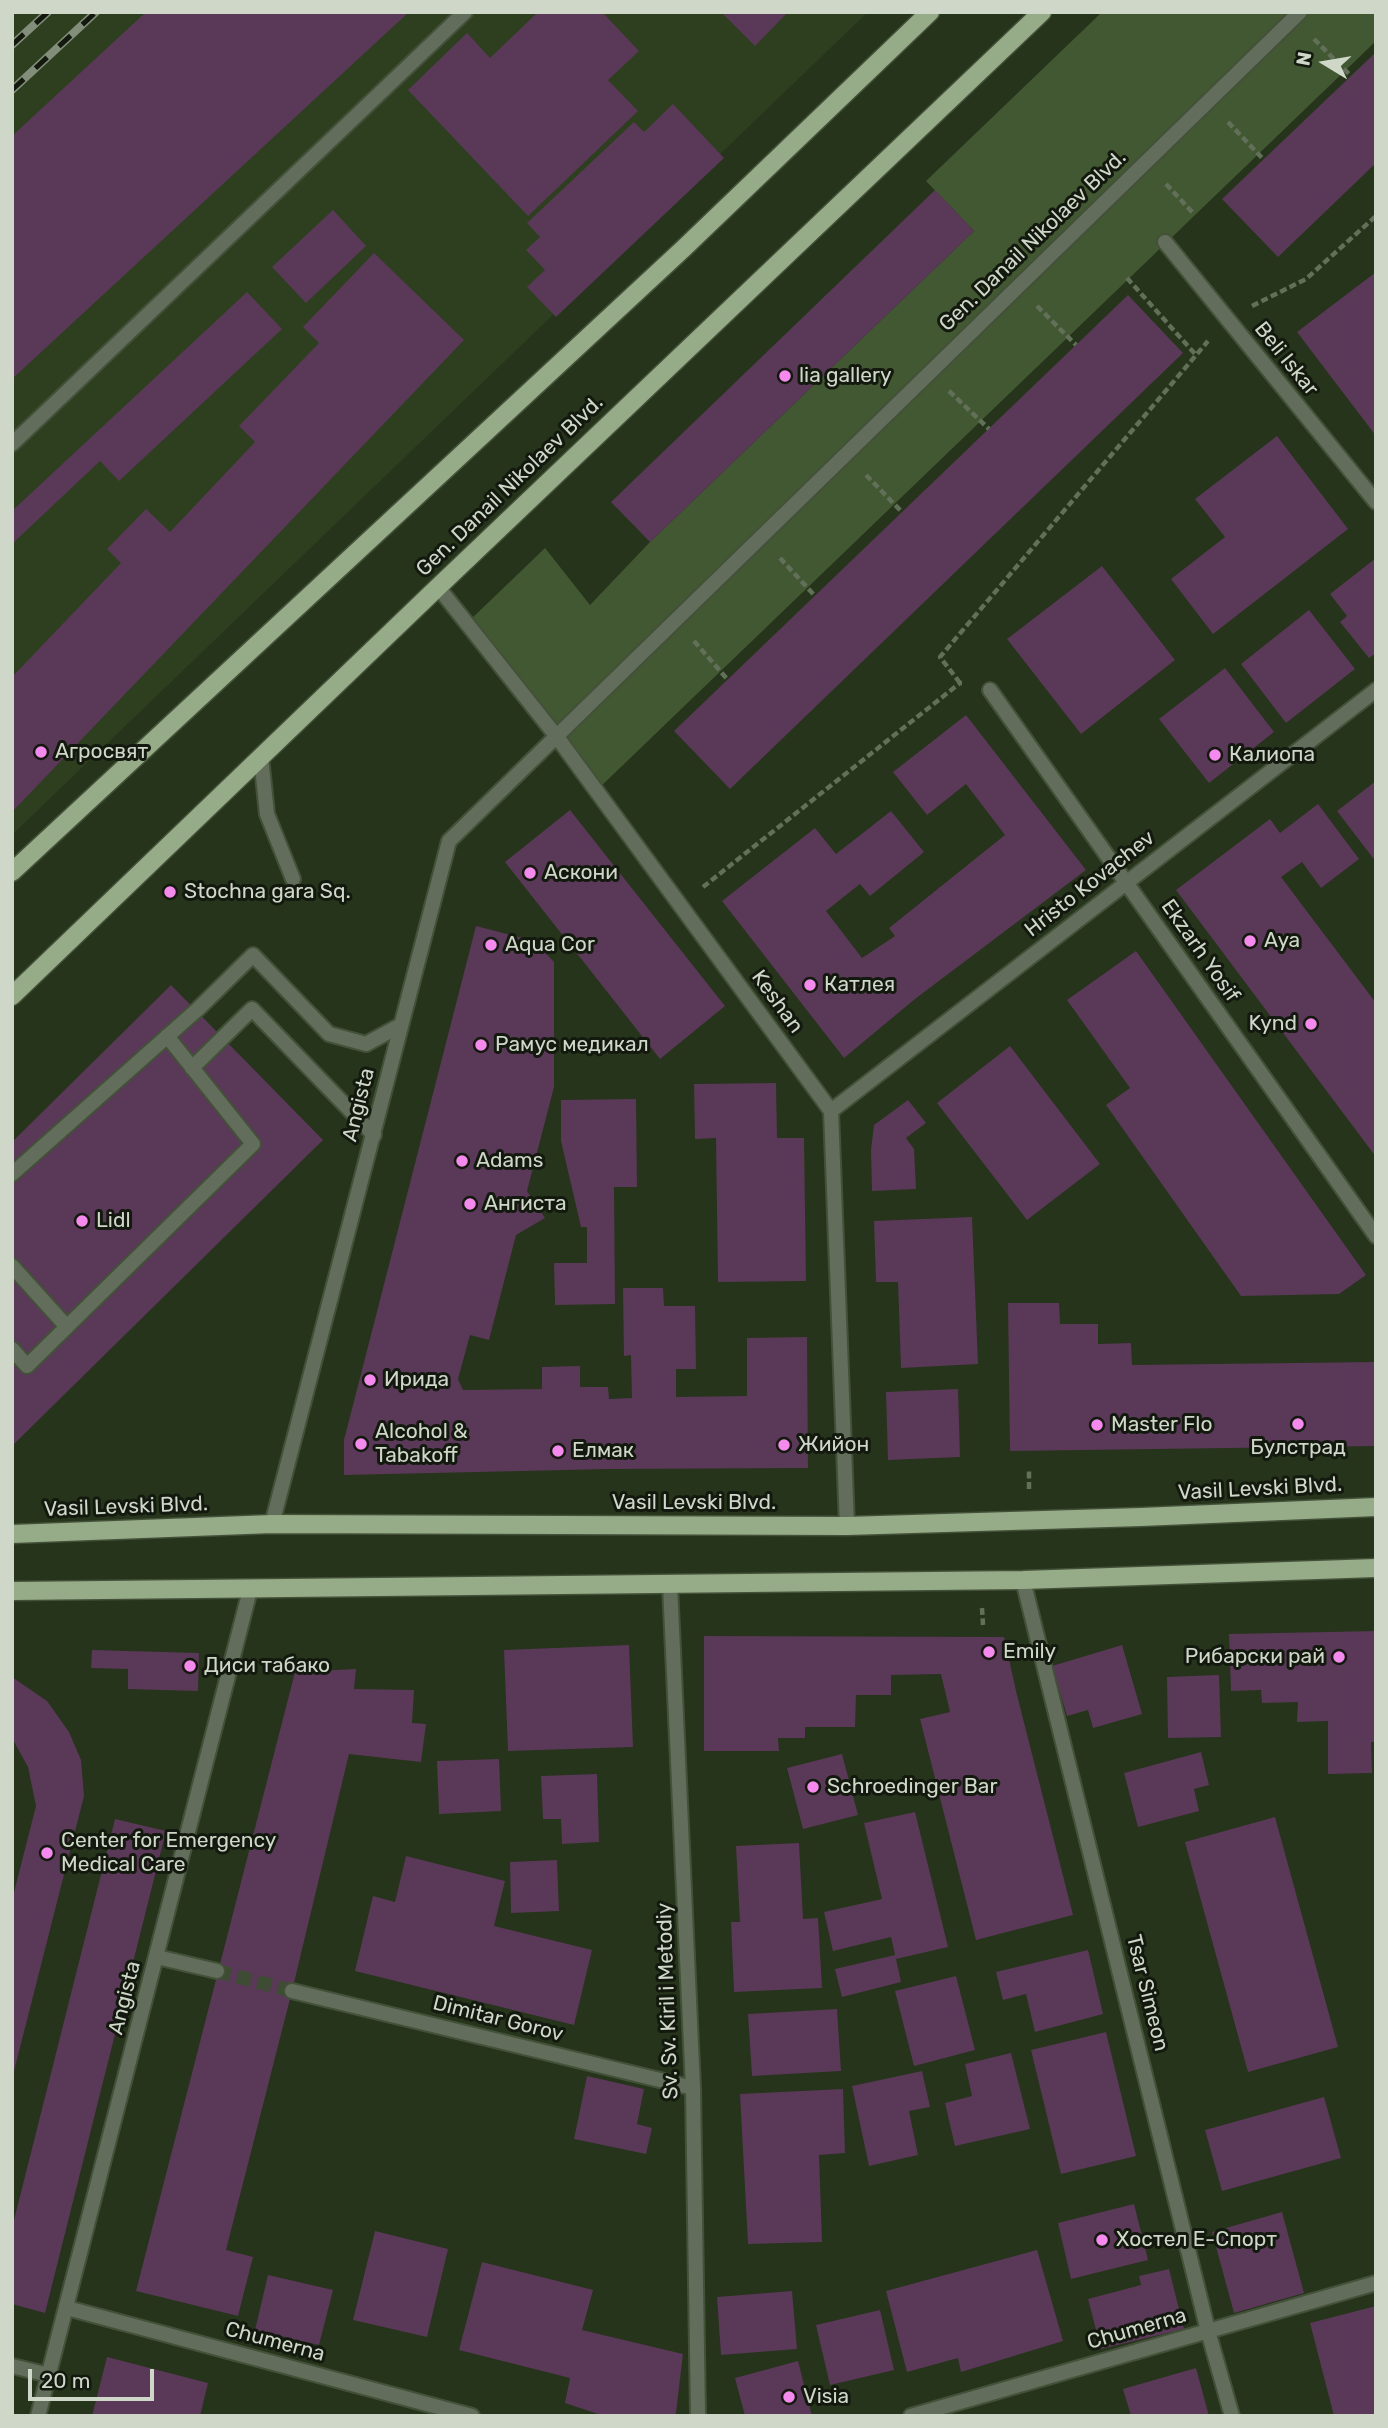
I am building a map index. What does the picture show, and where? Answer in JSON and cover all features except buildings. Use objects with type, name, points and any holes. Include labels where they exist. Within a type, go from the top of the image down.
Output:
[{"type":"main road","points":[[12,872],[684,248],[930,12]]},
{"type":"main road","name":"Gen. Danail Nikolaev Blvd.","points":[[12,996],[1042,12]]},
{"type":"main road","name":"Vasil Levski Blvd.","points":[[12,1534],[272,1524],[847,1526],[1376,1507]]},
{"type":"main road","points":[[12,1591],[1023,1580],[1376,1568]]},
{"type":"street","points":[[12,444],[465,12]]},
{"type":"street","name":"Gen. Danail Nikolaev Blvd.","points":[[557,737],[1297,15]]},
{"type":"street","name":"Beli Iskar","points":[[1165,242],[1376,502]]},
{"type":"street","name":"Keshan","points":[[438,587],[557,737],[831,1111]]},
{"type":"street","name":"Ekzarh Yosif","points":[[990,690],[1376,1236]]},
{"type":"street","name":"Hristo Kovachev","points":[[831,1111],[1376,691]]},
{"type":"street","name":"Angista","points":[[272,1524],[449,841],[557,737]]},
{"type":"street","points":[[261,757],[267,814],[293,878]]},
{"type":"street","points":[[12,1174],[254,955],[329,1034],[366,1044],[401,1025]]},
{"type":"street","points":[[192,1068],[252,1009],[374,1135]]},
{"type":"street","points":[[12,1349],[27,1366],[253,1144],[167,1036]]},
{"type":"street","points":[[831,1111],[847,1526]]},
{"type":"street","points":[[12,1266],[67,1327]]},
{"type":"street","name":"Tsar Simeon","points":[[1023,1580],[1208,2331],[1232,2416]]},
{"type":"street","name":"Sv. Sv. Kiril i Metodiy","points":[[670,1585],[693,2088],[698,2416]]},
{"type":"street","name":"Angista","points":[[38,2416],[250,1590]]},
{"type":"street","points":[[157,1957],[218,1971]]},
{"type":"street","name":"Dimitar Gorov","points":[[292,1991],[693,2088]]},
{"type":"street","name":"Chumerna","points":[[911,2416],[1376,2283]]},
{"type":"street","name":"Chumerna","points":[[67,2308],[472,2416]]},
{"type":"street","points":[[12,2367],[49,2375]]},
{"type":"path","points":[[1297,15],[1351,76]]},
{"type":"path","points":[[1208,102],[1264,160]]},
{"type":"path","points":[[1146,163],[1194,214]]},
{"type":"path","points":[[990,690],[960,683],[940,657],[1226,318],[1306,279],[1376,216]]},
{"type":"path","points":[[1127,278],[1196,355]]},
{"type":"path","points":[[1019,286],[1076,345]]},
{"type":"path","points":[[930,373],[989,429]]},
{"type":"path","points":[[846,455],[902,512]]},
{"type":"path","points":[[761,538],[815,596]]},
{"type":"path","points":[[676,621],[728,680]]},
{"type":"path","points":[[680,906],[960,683]]},
{"type":"path","points":[[1029,1470],[1029,1501]]},
{"type":"path","points":[[982,1608],[983,1625]]},
{"type":"shaded area","points":[[12,12],[868,12],[12,835]]},
{"type":"shaded area","points":[[1102,12],[1376,12],[1376,41],[596,791],[467,623],[545,548],[590,605],[650,542],[974,231],[926,181]]},
{"type":"tunnel","points":[[217,1971],[292,1991]]},
{"type":"railway","points":[[12,45],[48,12]]},
{"type":"railway","points":[[12,90],[96,12]]},
{"type":"place","name":"lia gallery","points":[[785,376]]},
{"type":"place","name":"Агросвят","points":[[41,752]]},
{"type":"place","name":"Калиопа","points":[[1215,755]]},
{"type":"place","name":"Аскони","points":[[530,873]]},
{"type":"place","name":"Stochna gara Sq.","points":[[170,892]]},
{"type":"place","name":"Aya","points":[[1250,941]]},
{"type":"place","name":"Aqua Cor","points":[[491,945]]},
{"type":"place","name":"Катлея","points":[[810,985]]},
{"type":"place","name":"Kynd","points":[[1311,1024]]},
{"type":"place","name":"Рамус медикал","points":[[481,1045]]},
{"type":"place","name":"Adams","points":[[462,1161]]},
{"type":"place","name":"Ангиста","points":[[470,1204]]},
{"type":"place","name":"Lidl","points":[[82,1221]]},
{"type":"place","name":"Ирида","points":[[370,1380]]},
{"type":"place","name":"Булстрад","points":[[1298,1424]]},
{"type":"place","name":"Master Flo","points":[[1097,1425]]},
{"type":"place","name":"Alcohol & Tabakoff","points":[[361,1444]]},
{"type":"place","name":"Жийон","points":[[784,1445]]},
{"type":"place","name":"Елмак","points":[[558,1451]]},
{"type":"place","name":"Emily","points":[[989,1652]]},
{"type":"place","name":"Рибарски рай","points":[[1339,1657]]},
{"type":"place","name":"Диси табако","points":[[190,1666]]},
{"type":"place","name":"Schroedinger Bar","points":[[813,1787]]},
{"type":"place","name":"Center for Emergency Medical Care","points":[[47,1853]]},
{"type":"place","name":"Хостел Е-Спорт","points":[[1102,2240]]},
{"type":"place","name":"Visia","points":[[789,2397]]}]
